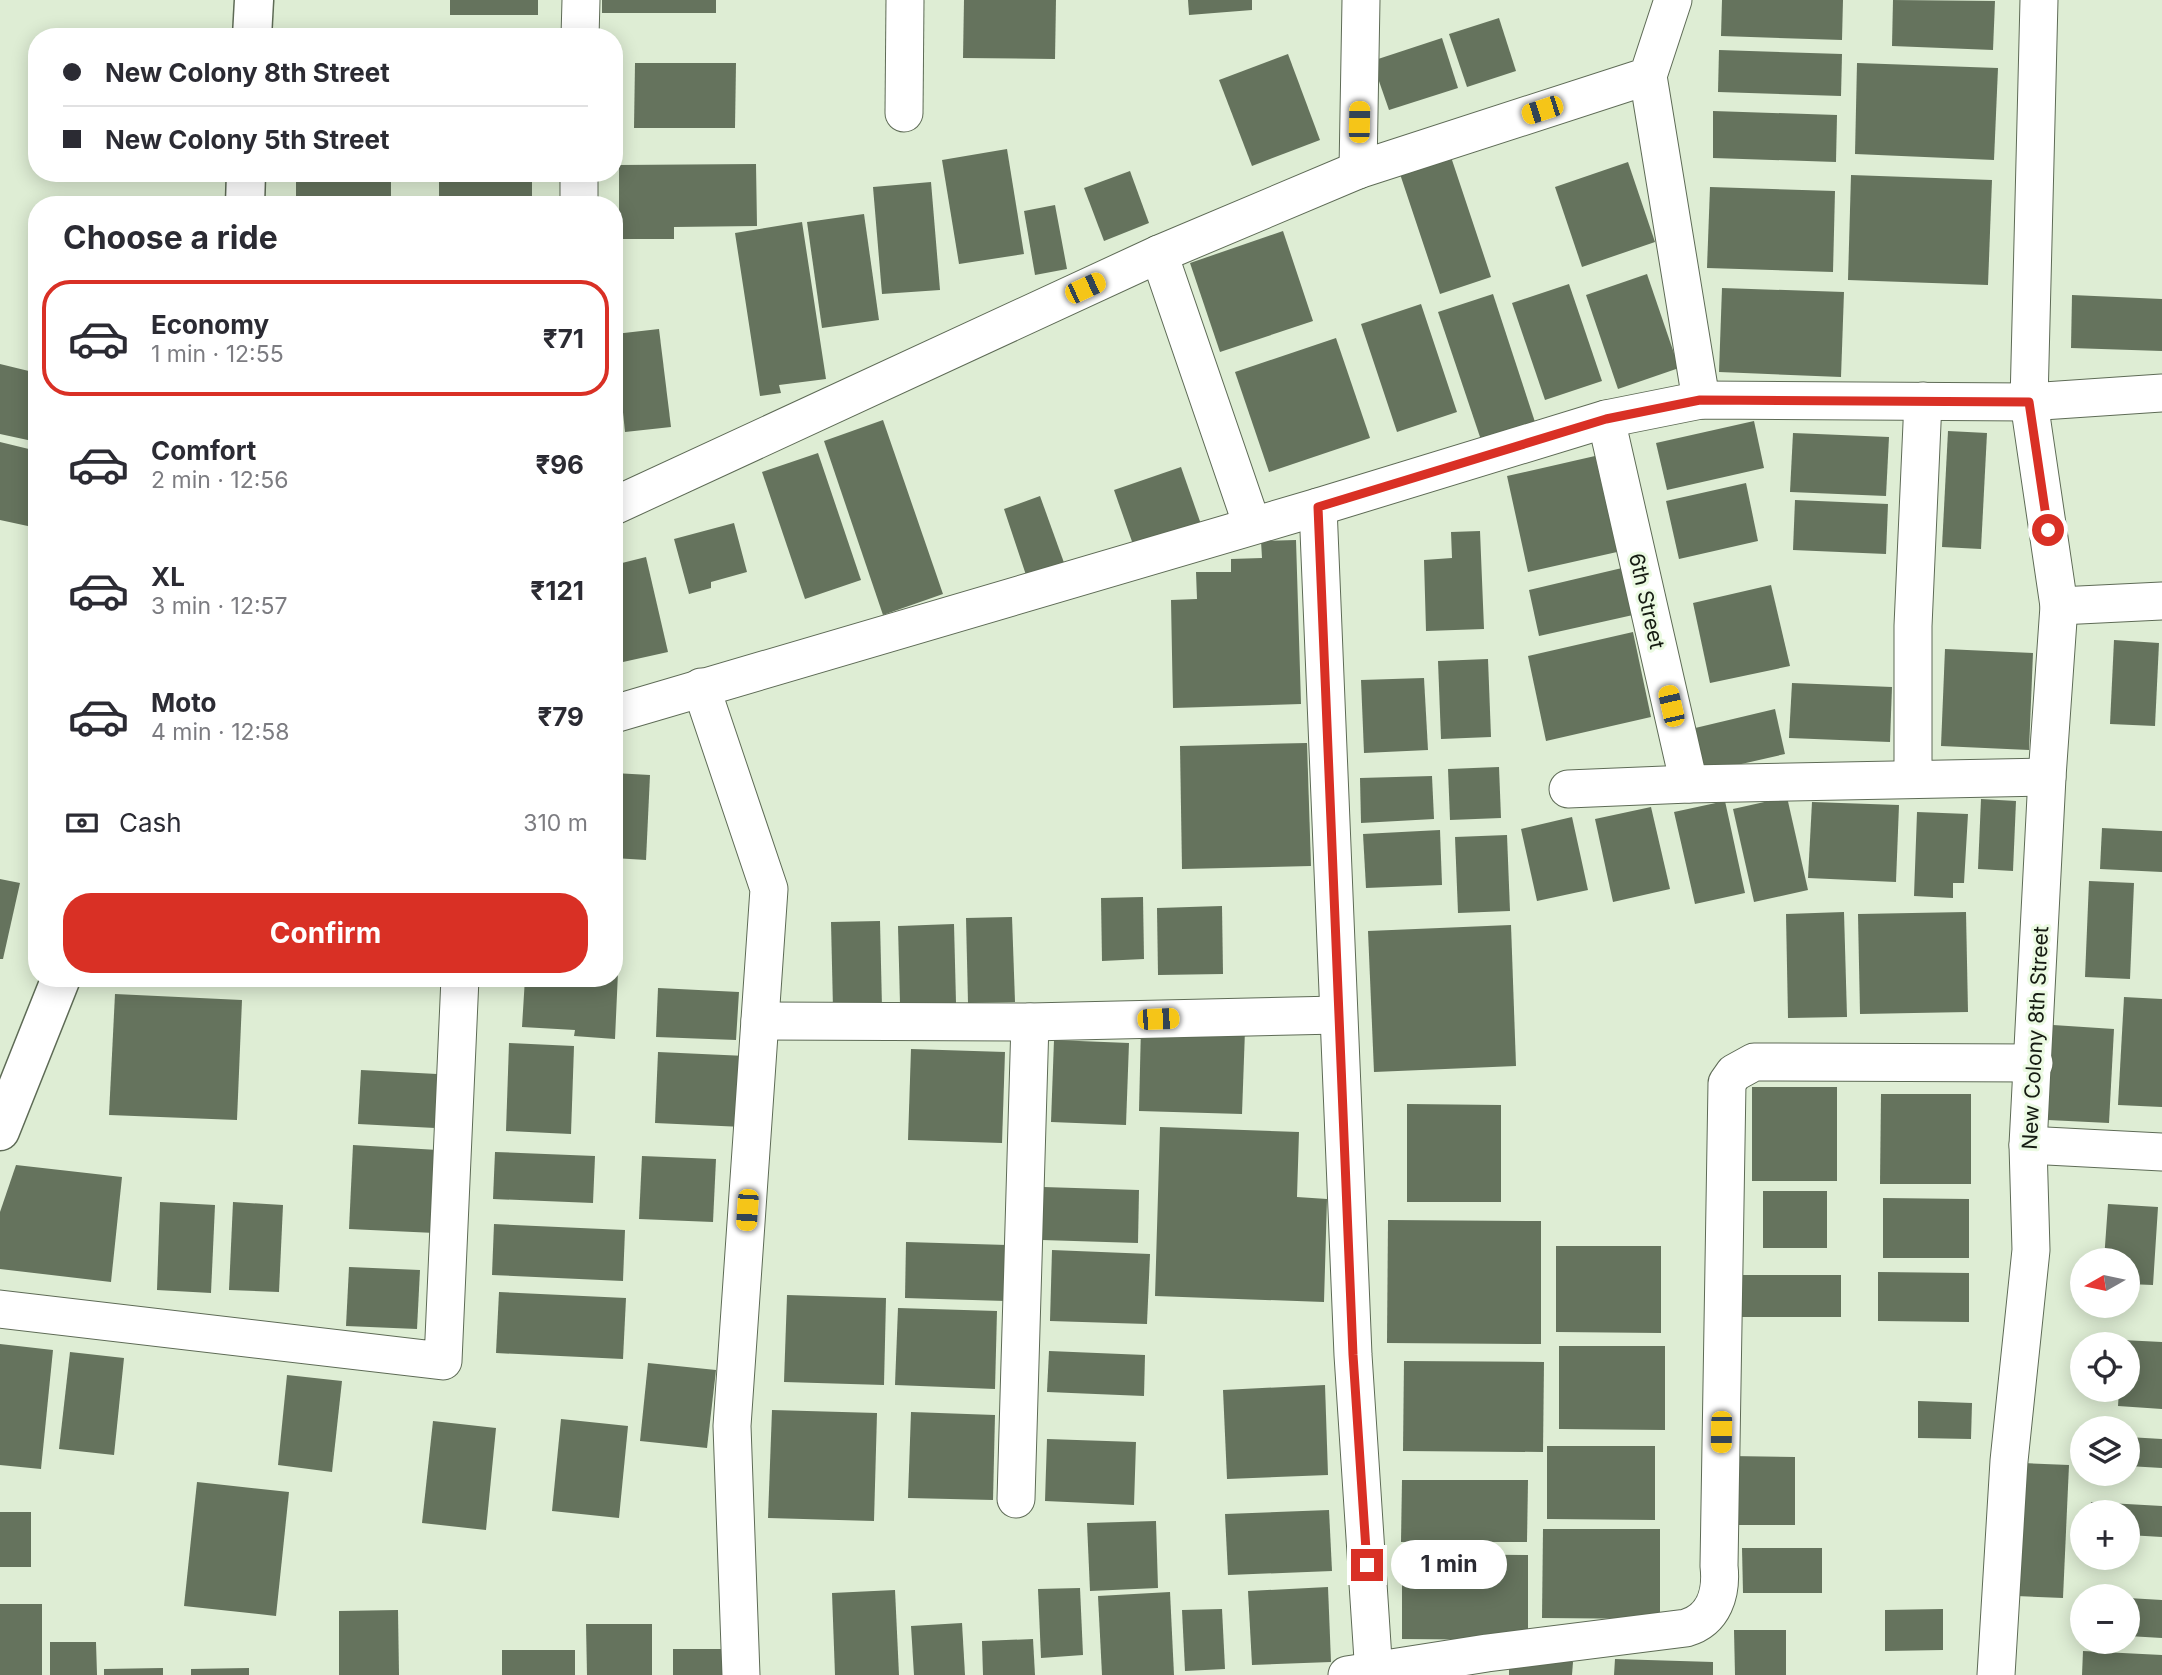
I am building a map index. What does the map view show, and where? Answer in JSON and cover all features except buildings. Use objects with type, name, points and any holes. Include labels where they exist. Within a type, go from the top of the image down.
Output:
[{"type":"street","points":[[252,28],[254,0]]},
{"type":"street","points":[[580,28],[581,0]]},
{"type":"street","points":[[904,113],[905,0]]},
{"type":"street","points":[[1358,170],[1361,0]]},
{"type":"street","points":[[1673,0],[1648,76],[1700,400]]},
{"type":"street","name":"New Colony 8th Street","points":[[1996,1675],[2009,1461],[2031,1250],[2028,1145],[2047,777],[2059,606],[2029,402],[2039,0]]},
{"type":"street","points":[[623,502],[1159,254],[1358,170],[1648,76]]},
{"type":"street","points":[[1159,254],[1252,525]]},
{"type":"street","points":[[623,711],[1318,507],[1606,419],[1700,400],[2029,402],[2162,393]]},
{"type":"street","points":[[1913,778],[1913,626],[1923,401]]},
{"type":"street","name":"6th Street","points":[[1606,419],[1689,784]]},
{"type":"street","points":[[1318,507],[1365,1673],[1686,1628],[1696,1625],[1714,1606],[1720,1595],[1721,1580],[1727,1083],[1734,1073],[1754,1062],[1768,1061],[2034,1063]]},
{"type":"street","points":[[2059,606],[2162,601]]},
{"type":"street","points":[[701,687],[769,889],[732,1426],[741,1675]]},
{"type":"street","points":[[1568,789],[1913,778],[2047,777]]},
{"type":"street","points":[[0,1131],[57,987]]},
{"type":"street","points":[[0,1309],[443,1361],[460,987]]},
{"type":"street","points":[[760,1021],[1030,1022],[1338,1015]]},
{"type":"street","points":[[1016,1499],[1030,1022]]},
{"type":"street","points":[[2028,1145],[2162,1152]]},
{"type":"route","points":[[1367,1565],[1353,1355],[1318,507],[1606,419],[1700,400],[2029,402],[2048,530]]}]
